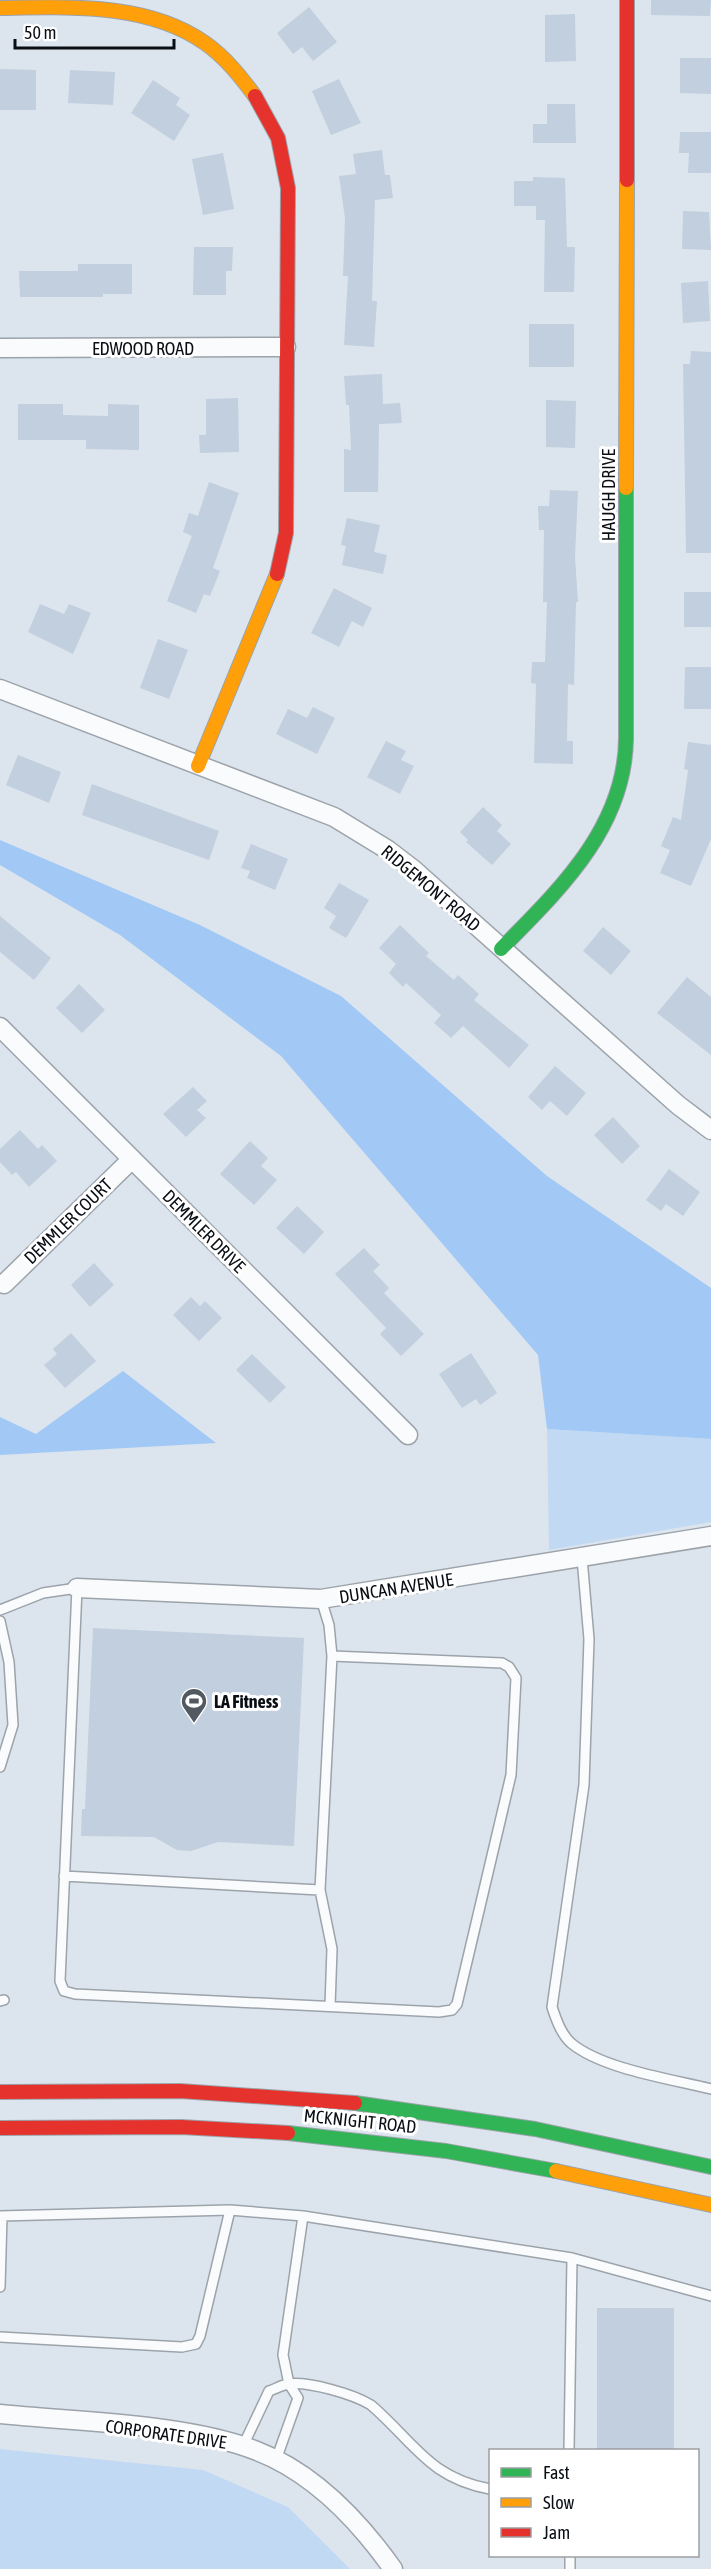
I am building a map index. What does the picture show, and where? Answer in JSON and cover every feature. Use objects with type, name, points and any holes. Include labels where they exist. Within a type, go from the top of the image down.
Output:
[{"type":"main road","name":"HAUGH DRIVE","points":[[501,949],[567,881],[585,857],[609,818],[624,772],[627,0]]},
{"type":"main road","points":[[0,8],[95,8],[143,15],[185,31],[219,54],[242,76],[266,112],[283,151],[287,201],[286,533],[276,578],[198,766]]},
{"type":"main road","name":"MCKNIGHT ROAD","points":[[0,2092],[120,2088],[260,2093],[330,2099],[468,2116],[537,2128],[711,2167]]},
{"type":"main road","name":"MCKNIGHT ROAD","points":[[0,2128],[120,2124],[246,2128],[327,2134],[530,2163],[711,2205]]},
{"type":"street","name":"EDWOOD ROAD","points":[[0,348],[286,347]]},
{"type":"street","name":"RIDGEMONT ROAD","points":[[0,689],[334,817],[360,832],[414,870],[678,1105],[711,1130]]},
{"type":"street","name":"DEMMLER DRIVE","points":[[0,1026],[408,1435]]},
{"type":"street","name":"DEMMLER COURT","points":[[4,1284],[132,1159]]},
{"type":"street","name":"DUNCAN AVENUE","points":[[77,1588],[321,1599],[711,1536]]},
{"type":"street","name":"CORPORATE DRIVE","points":[[0,2414],[182,2433],[243,2446],[276,2460],[314,2484],[348,2513],[393,2569]]},
{"type":"lane","points":[[582,1558],[589,1639],[584,1785],[552,2007],[557,2024],[571,2043],[609,2063],[711,2089]]},
{"type":"lane","points":[[0,1610],[43,1593],[77,1588],[61,1987],[69,1993],[439,2012],[452,2010],[457,2004],[511,1774],[516,1678],[509,1667],[502,1663],[332,1656]]},
{"type":"lane","points":[[321,1599],[329,1625],[332,1656],[320,1890],[332,1949],[330,2006]]},
{"type":"lane","points":[[0,1621],[9,1662],[13,1725],[0,1767]]},
{"type":"lane","points":[[64,1875],[320,1890]]},
{"type":"lane","points":[[0,2337],[182,2347],[196,2344],[200,2337],[230,2210]]},
{"type":"lane","points":[[0,2287],[1,2216],[230,2210],[303,2216],[572,2258],[711,2296]]},
{"type":"lane","points":[[276,2460],[298,2398],[289,2384],[283,2355],[303,2216]]},
{"type":"lane","points":[[569,2449],[572,2258]]},
{"type":"lane","points":[[243,2446],[270,2391],[289,2384],[327,2389],[362,2399],[388,2421],[434,2467],[461,2481],[489,2489]]},
{"type":"shaded area","points":[[0,840],[200,925],[341,996],[547,1176],[711,1288],[711,1439],[547,1429],[538,1355],[281,1056],[120,935],[0,865]]},
{"type":"shaded area","points":[[123,1371],[216,1443],[0,1455],[0,1417],[36,1434]]},
{"type":"shaded area","points":[[547,1429],[711,1439],[711,1522],[549,1550]]},
{"type":"shaded area","points":[[0,2449],[203,2470],[288,2507],[350,2569],[0,2569]]},
{"type":"building","points":[[651,0],[711,0],[710,16],[651,15]]},
{"type":"building","points":[[309,7],[337,42],[313,61],[302,47],[293,54],[277,33]]},
{"type":"building","points":[[575,14],[576,61],[545,62],[545,15]]},
{"type":"building","points":[[680,58],[711,58],[711,94],[680,93]]},
{"type":"building","points":[[0,69],[36,70],[36,110],[0,110]]},
{"type":"building","points":[[70,70],[115,72],[113,105],[68,103]]},
{"type":"building","points":[[339,79],[361,123],[331,135],[312,91]]},
{"type":"building","points":[[153,80],[180,98],[176,105],[190,115],[174,141],[131,113]]},
{"type":"building","points":[[547,104],[575,104],[576,143],[533,143],[533,124],[547,124]]},
{"type":"building","points":[[680,132],[711,132],[711,173],[688,173],[689,153],[679,153]]},
{"type":"building","points":[[382,150],[385,175],[390,175],[393,198],[375,200],[372,301],[377,301],[374,347],[344,345],[348,276],[343,276],[345,218],[339,176],[356,174],[353,154]]},
{"type":"building","points":[[223,153],[234,209],[203,215],[192,159]]},
{"type":"building","points":[[533,177],[565,178],[567,247],[575,247],[574,292],[544,292],[545,220],[536,220],[536,206],[514,206],[514,181],[533,181]]},
{"type":"building","points":[[683,211],[709,212],[711,250],[682,249]]},
{"type":"building","points":[[194,247],[233,247],[232,271],[226,271],[226,295],[193,295]]},
{"type":"building","points":[[78,264],[132,264],[132,294],[103,294],[103,297],[20,297],[19,271],[78,271]]},
{"type":"building","points":[[708,281],[710,321],[683,323],[681,283]]},
{"type":"building","points":[[529,324],[574,324],[574,367],[529,367]]},
{"type":"building","points":[[691,351],[711,352],[711,553],[686,553],[683,364],[690,364]]},
{"type":"building","points":[[382,374],[383,404],[400,403],[402,423],[379,424],[378,492],[344,492],[344,449],[351,450],[349,405],[346,405],[344,376]]},
{"type":"building","points":[[238,398],[239,452],[200,453],[199,435],[206,435],[206,399]]},
{"type":"building","points":[[546,400],[576,401],[575,448],[546,447]]},
{"type":"building","points":[[18,404],[63,404],[63,415],[108,416],[108,404],[139,405],[139,450],[86,449],[86,440],[18,440]]},
{"type":"building","points":[[209,482],[239,493],[213,568],[220,571],[210,596],[204,594],[196,613],[167,601],[192,536],[183,532],[189,513],[198,516]]},
{"type":"building","points":[[550,490],[578,491],[575,557],[578,602],[576,602],[574,685],[568,684],[567,741],[573,741],[573,764],[534,763],[536,684],[531,683],[532,662],[545,662],[547,602],[543,602],[544,530],[539,530],[538,506],[549,506]]},
{"type":"building","points":[[347,518],[380,525],[374,552],[387,555],[383,574],[342,565],[346,546],[341,545]]},
{"type":"building","points":[[334,588],[372,608],[363,627],[352,621],[339,647],[311,633]]},
{"type":"building","points":[[684,592],[711,592],[711,627],[684,627]]},
{"type":"building","points":[[40,604],[64,614],[69,604],[91,613],[73,654],[28,632]]},
{"type":"building","points":[[158,639],[188,650],[169,699],[140,688]]},
{"type":"building","points":[[685,667],[711,667],[711,709],[684,709]]},
{"type":"building","points":[[313,707],[335,718],[317,754],[276,734],[288,709],[307,718]]},
{"type":"building","points":[[386,741],[406,751],[401,760],[414,766],[400,794],[367,777]]},
{"type":"building","points":[[688,742],[711,745],[711,839],[691,886],[660,873],[670,850],[661,846],[673,817],[681,820],[688,770],[684,769]]},
{"type":"building","points":[[18,755],[61,772],[49,803],[6,785]]},
{"type":"building","points":[[92,784],[219,831],[209,860],[82,815]]},
{"type":"building","points":[[483,807],[502,825],[497,831],[511,844],[492,865],[466,842],[468,840],[460,832]]},
{"type":"building","points":[[251,844],[288,859],[275,890],[247,878],[250,871],[241,868]]},
{"type":"building","points":[[339,883],[369,900],[346,938],[329,928],[336,916],[324,908]]},
{"type":"building","points":[[0,916],[51,958],[34,980],[0,952]]},
{"type":"building","points":[[400,925],[429,953],[426,956],[454,980],[458,975],[479,994],[474,1000],[529,1045],[509,1068],[463,1026],[451,1038],[434,1023],[441,1015],[406,983],[403,987],[389,973],[396,964],[379,948]]},
{"type":"building","points":[[603,927],[631,951],[611,975],[583,951]]},
{"type":"building","points":[[687,977],[711,997],[711,1055],[657,1013]]},
{"type":"building","points":[[79,984],[105,1010],[82,1033],[56,1008]]},
{"type":"building","points":[[555,1066],[586,1093],[567,1116],[550,1101],[542,1110],[528,1097]]},
{"type":"building","points":[[193,1087],[207,1101],[197,1110],[206,1118],[186,1137],[163,1114]]},
{"type":"building","points":[[613,1117],[640,1146],[622,1164],[594,1135]]},
{"type":"building","points":[[20,1130],[38,1149],[42,1145],[57,1161],[29,1187],[16,1172],[12,1175],[0,1162],[0,1149]]},
{"type":"building","points":[[250,1141],[268,1158],[261,1166],[277,1180],[254,1205],[220,1174]]},
{"type":"building","points":[[669,1169],[700,1192],[683,1216],[666,1204],[661,1211],[646,1200]]},
{"type":"building","points":[[297,1206],[324,1232],[304,1254],[276,1228]]},
{"type":"building","points":[[364,1248],[380,1265],[373,1271],[389,1288],[384,1293],[424,1334],[401,1356],[380,1334],[386,1328],[335,1274]]},
{"type":"building","points":[[94,1263],[114,1285],[90,1307],[71,1285]]},
{"type":"building","points":[[191,1297],[200,1306],[205,1301],[222,1318],[199,1341],[173,1315]]},
{"type":"building","points":[[71,1333],[96,1361],[65,1388],[44,1365],[57,1354],[53,1349]]},
{"type":"building","points":[[471,1353],[497,1393],[480,1405],[476,1399],[462,1408],[439,1374]]},
{"type":"building","points":[[252,1354],[286,1387],[270,1403],[236,1370]]},
{"type":"building","name":"LA Fitness","points":[[93,1628],[304,1638],[294,1846],[218,1842],[191,1851],[177,1850],[154,1837],[81,1836],[82,1809],[85,1809]]},
{"type":"building","points":[[597,2308],[674,2308],[674,2449],[597,2449]]},
{"type":"traffic: fast","points":[[501,949],[545,904],[585,855],[614,801],[623,771],[626,739],[626,488]]},
{"type":"traffic: fast","points":[[355,2103],[535,2129],[711,2167]]},
{"type":"traffic: fast","points":[[288,2133],[446,2151],[556,2171]]},
{"type":"traffic: slow","points":[[0,8],[52,7],[106,10],[158,20],[182,30],[212,48],[232,67],[255,96]]},
{"type":"traffic: slow","points":[[626,488],[627,180]]},
{"type":"traffic: slow","points":[[198,766],[277,574]]},
{"type":"traffic: slow","points":[[556,2171],[711,2205]]},
{"type":"traffic: jam","points":[[627,0],[627,180]]},
{"type":"traffic: jam","points":[[255,96],[278,138],[288,188],[286,533],[277,574]]},
{"type":"traffic: jam","points":[[0,2092],[180,2091],[355,2103]]},
{"type":"traffic: jam","points":[[0,2128],[181,2127],[288,2133]]},
{"type":"place","name":"LA Fitness","points":[[194,1724]]}]
